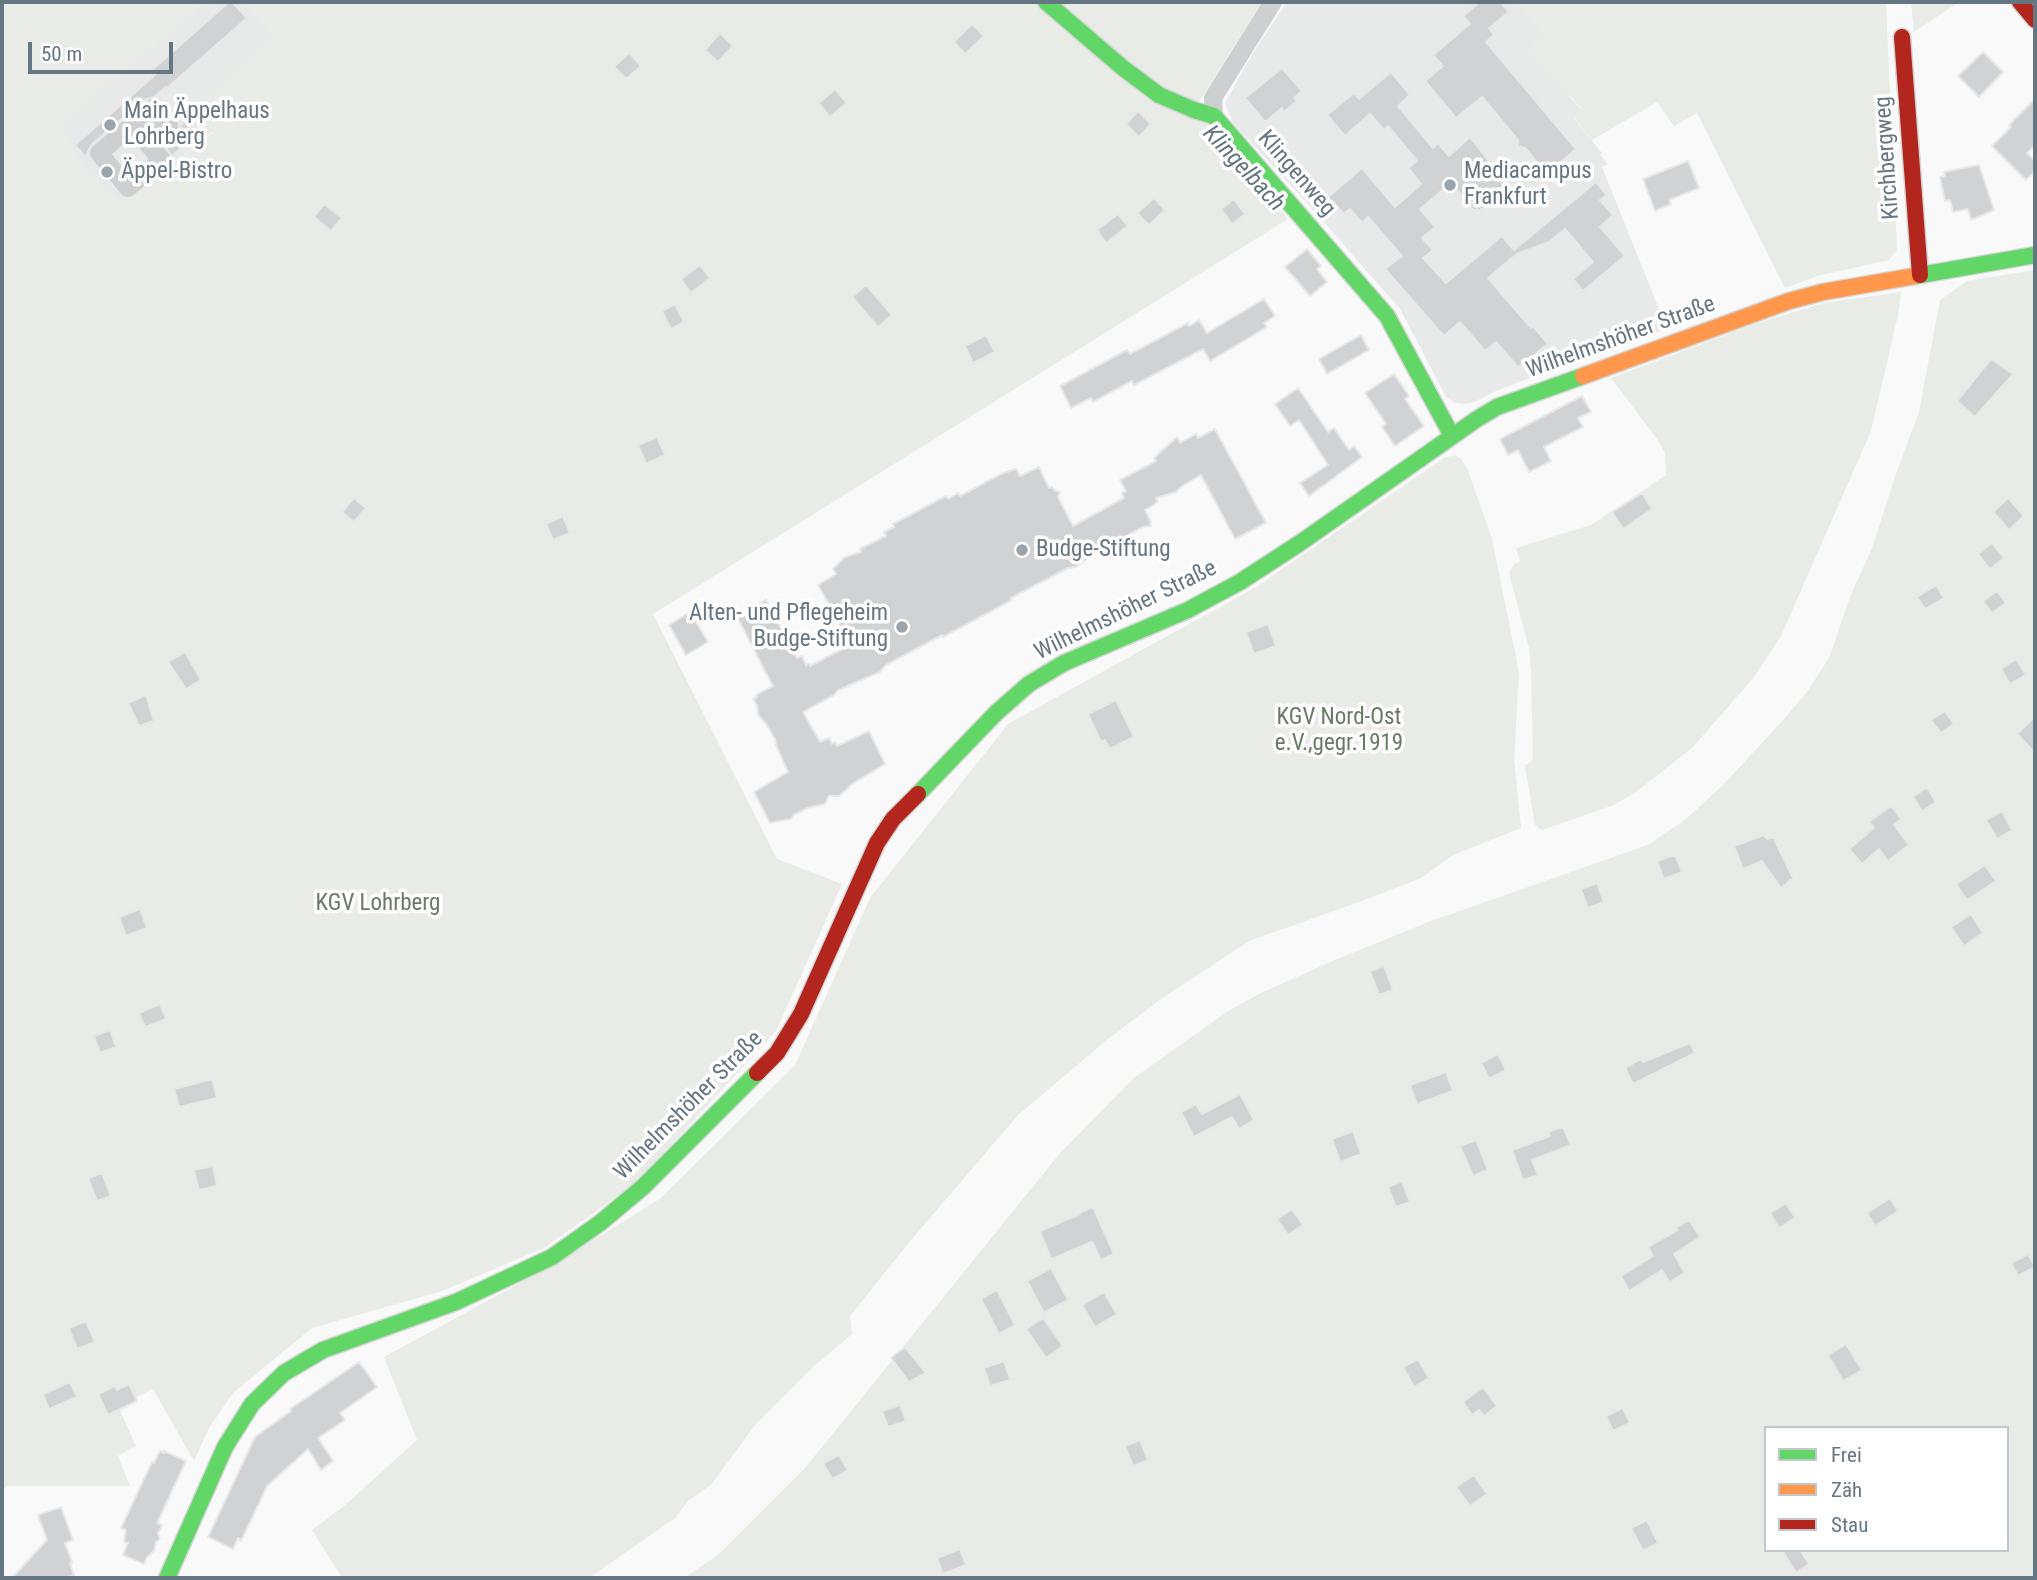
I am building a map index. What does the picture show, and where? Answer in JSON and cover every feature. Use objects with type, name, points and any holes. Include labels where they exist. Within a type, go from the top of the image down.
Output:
[{"type":"main road","name":"Klingenweg","points":[[1046,2],[1123,68],[1160,95],[1214,116],[1387,316],[1452,436]]},
{"type":"main road","points":[[2020,2],[2035,20]]},
{"type":"main road","name":"Kirchbergweg","points":[[1902,37],[1920,275]]},
{"type":"main road","name":"Wilhelmshöher Straße","points":[[167,1578],[225,1447],[252,1404],[284,1373],[323,1350],[456,1302],[552,1257],[600,1223],[643,1187],[777,1053],[801,1014],[877,843],[893,819],[996,713],[1029,684],[1064,663],[1188,610],[1240,582],[1497,407],[1789,301],[1823,292],[2035,255]]},
{"type":"street","points":[[1214,116],[1213,98],[1273,2]]},
{"type":"street","points":[[153,108],[169,126],[147,143],[162,160],[128,188],[99,153],[153,108]]},
{"type":"shaded area","points":[[204,2],[245,2],[276,37],[194,109],[214,131],[121,205],[79,164],[61,122]]},
{"type":"shaded area","name":"Mediacampus Frankfurt","points":[[1287,2],[1519,2],[1547,35],[1528,51],[1581,109],[1573,117],[1608,164],[1602,167],[1667,329],[1574,361],[1474,402],[1456,403],[1446,397],[1400,309],[1233,123],[1225,103],[1253,53]]},
{"type":"green space","name":"KGV Lohrberg","points":[[2,2],[204,2],[62,122],[79,164],[121,205],[214,132],[193,109],[276,37],[245,2],[1262,2],[1197,105],[1288,219],[653,614],[777,859],[842,884],[776,1031],[637,1182],[544,1248],[442,1291],[312,1328],[233,1393],[209,1428],[194,1461],[153,1389],[118,1406],[136,1446],[118,1456],[130,1486],[9,1486],[2,1489]]},
{"type":"green space","points":[[1519,2],[1886,2],[1897,250],[1889,260],[1817,276],[1785,288],[1697,113],[1674,126],[1657,102],[1592,140],[1573,116],[1581,108],[1528,51],[1547,35]]},
{"type":"green space","points":[[1911,2],[1959,2],[1914,32]]},
{"type":"green space","points":[[2035,270],[2035,1578],[684,1578],[718,1555],[805,1468],[1061,1152],[1134,1078],[1228,1011],[1261,993],[1431,921],[1648,845],[1686,819],[1724,784],[1807,692],[1829,658],[1850,597],[1872,548],[1919,412],[1940,300],[1967,281]]},
{"type":"green space","points":[[1901,292],[1871,431],[1781,636],[1754,677],[1693,747],[1636,792],[1614,805],[1542,830],[1535,825],[1525,766],[1533,759],[1529,648],[1510,570],[1520,561],[1516,548],[1591,525],[1666,475],[1665,453],[1611,378],[1758,323],[1824,303]]},
{"type":"green space","name":"KGV Nord-Ost e.V.,gegr.1919","points":[[1455,455],[1468,470],[1492,539],[1519,674],[1514,759],[1521,828],[1453,855],[1421,878],[1249,941],[1161,999],[1108,1039],[1018,1115],[850,1316],[852,1334],[815,1365],[755,1425],[711,1485],[689,1500],[675,1518],[589,1578],[342,1578],[312,1530],[344,1506],[417,1440],[384,1357],[557,1263],[661,1198],[795,1065],[870,898],[1008,724],[1256,587],[1444,458]]},
{"type":"building","points":[[229,2],[247,18],[167,88],[146,99],[92,144],[85,157],[75,145],[155,75],[151,71]]},
{"type":"building","points":[[1480,2],[1500,2],[1509,12],[1489,28],[1494,35],[1486,42],[1576,149],[1547,174],[1525,148],[1518,146],[1518,140],[1482,97],[1456,118],[1425,81],[1443,66],[1433,55],[1470,24],[1463,16]]},
{"type":"building","points":[[972,24],[984,36],[965,54],[954,42]]},
{"type":"building","points":[[720,33],[733,46],[718,62],[705,50]]},
{"type":"building","points":[[1983,52],[2003,72],[1979,97],[1958,76]]},
{"type":"building","points":[[629,53],[641,66],[626,79],[614,67]]},
{"type":"building","points":[[1282,68],[1302,91],[1294,98],[1297,101],[1284,112],[1282,108],[1265,122],[1245,98]]},
{"type":"building","points":[[1391,72],[1410,95],[1398,106],[1433,148],[1438,143],[1449,156],[1470,137],[1504,180],[1502,182],[1506,188],[1479,211],[1474,211],[1451,183],[1420,209],[1435,227],[1422,238],[1433,250],[1423,258],[1446,283],[1502,236],[1514,250],[1596,182],[1607,195],[1600,200],[1613,215],[1600,227],[1625,256],[1583,291],[1573,279],[1593,262],[1565,229],[1549,242],[1517,254],[1488,278],[1548,344],[1518,367],[1496,342],[1485,351],[1460,322],[1444,336],[1385,269],[1402,256],[1368,217],[1362,223],[1350,209],[1344,214],[1328,197],[1362,168],[1395,207],[1421,184],[1408,168],[1417,161],[1388,126],[1384,130],[1370,114],[1345,136],[1327,115],[1354,93],[1359,99]]},
{"type":"building","points":[[835,89],[847,103],[830,117],[819,103]]},
{"type":"building","points":[[2035,99],[2035,145],[2027,153],[2035,161],[2035,171],[2026,180],[1992,146]]},
{"type":"building","points":[[1138,111],[1151,124],[1139,137],[1126,124]]},
{"type":"building","points":[[187,119],[199,132],[172,156],[164,145]]},
{"type":"building","points":[[1688,161],[1699,188],[1669,200],[1671,204],[1655,211],[1643,179]]},
{"type":"building","points":[[1979,165],[1994,210],[1971,220],[1968,209],[1953,212],[1950,200],[1945,201],[1940,177],[1945,176],[1944,172]]},
{"type":"building","points":[[1154,198],[1165,210],[1149,225],[1137,213]]},
{"type":"building","points":[[1234,199],[1245,214],[1232,224],[1221,209]]},
{"type":"building","points":[[324,204],[342,218],[331,231],[314,217]]},
{"type":"building","points":[[1118,214],[1128,226],[1106,243],[1097,230]]},
{"type":"building","points":[[1307,249],[1321,266],[1317,269],[1327,282],[1310,296],[1285,267]]},
{"type":"building","points":[[700,265],[710,278],[691,293],[681,279]]},
{"type":"building","points":[[866,285],[892,315],[878,327],[852,297]]},
{"type":"building","points":[[1264,299],[1275,316],[1264,323],[1267,327],[1210,361],[1203,349],[1134,385],[1132,381],[1093,402],[1091,398],[1071,408],[1060,386],[1127,350],[1130,354],[1188,323],[1189,326],[1199,320],[1207,333]]},
{"type":"building","points":[[675,304],[684,322],[671,329],[662,311]]},
{"type":"building","points":[[986,335],[995,352],[973,363],[965,346]]},
{"type":"building","points":[[1361,335],[1369,350],[1327,374],[1319,359]]},
{"type":"building","points":[[1991,359],[2013,374],[1975,417],[1957,401]]},
{"type":"building","points":[[1394,374],[1409,396],[1405,399],[1424,426],[1395,446],[1382,427],[1386,424],[1365,393]]},
{"type":"building","points":[[1298,388],[1328,432],[1334,428],[1349,450],[1354,446],[1362,457],[1309,496],[1300,483],[1328,465],[1299,420],[1290,426],[1275,404]]},
{"type":"building","points":[[1582,396],[1591,412],[1578,418],[1583,427],[1544,447],[1551,461],[1529,472],[1518,450],[1508,455],[1500,439]]},
{"type":"building","name":"Alten- und Pflegeheim Budge-Stiftung","points":[[1215,429],[1266,523],[1235,539],[1201,475],[1176,492],[1156,498],[1158,502],[1145,510],[1151,526],[1130,534],[1116,547],[1109,545],[1102,554],[1095,553],[1076,567],[1068,568],[886,665],[880,672],[838,690],[834,695],[803,712],[820,742],[829,738],[832,744],[835,742],[837,746],[869,731],[885,764],[852,784],[839,796],[829,796],[825,804],[807,808],[791,819],[770,823],[754,792],[788,772],[775,739],[758,715],[753,699],[773,686],[737,617],[740,614],[766,600],[797,658],[802,656],[806,665],[809,663],[810,666],[850,645],[837,620],[812,612],[830,606],[818,585],[836,574],[833,569],[845,557],[861,552],[860,549],[886,536],[884,532],[894,527],[893,524],[946,496],[948,499],[958,493],[960,496],[1001,474],[1016,469],[1020,476],[1039,467],[1049,488],[1060,492],[1058,497],[1073,526],[1124,498],[1122,493],[1126,491],[1120,480],[1156,461],[1154,458],[1177,437],[1180,443],[1196,434],[1198,438]]},
{"type":"building","points":[[657,437],[665,455],[646,464],[638,445]]},
{"type":"building","points":[[1642,493],[1652,509],[1623,529],[1612,512]]},
{"type":"building","points":[[354,498],[366,508],[354,522],[342,512]]},
{"type":"building","points":[[2008,498],[2024,516],[2009,530],[1993,512]]},
{"type":"building","points":[[563,516],[570,533],[553,540],[546,524]]},
{"type":"building","points":[[1992,543],[2004,558],[1990,569],[1978,554]]},
{"type":"building","points":[[1936,585],[1944,598],[1925,609],[1917,597]]},
{"type":"building","points":[[1997,591],[2006,603],[1992,613],[1983,601]]},
{"type":"building","points":[[690,612],[708,642],[686,655],[669,625]]},
{"type":"building","points":[[1268,624],[1276,646],[1254,654],[1246,632]]},
{"type":"building","points":[[185,652],[201,680],[186,689],[168,662]]},
{"type":"building","points":[[2016,659],[2026,675],[2010,684],[2001,669]]},
{"type":"building","points":[[146,695],[154,721],[139,726],[128,703]]},
{"type":"building","points":[[1116,700],[1134,737],[1110,749],[1105,740],[1101,742],[1088,714]]},
{"type":"building","points":[[1945,711],[1954,724],[1941,733],[1931,720]]},
{"type":"building","points":[[2035,716],[2035,753],[2017,734]]},
{"type":"building","points":[[1927,787],[1936,802],[1922,811],[1913,797]]},
{"type":"building","points":[[1891,806],[1901,819],[1894,825],[1909,845],[1888,861],[1879,849],[1862,864],[1849,849],[1874,828],[1869,822]]},
{"type":"building","points":[[2002,811],[2012,830],[1997,839],[1986,820]]},
{"type":"building","points":[[1764,835],[1767,839],[1773,837],[1793,878],[1781,888],[1762,861],[1743,869],[1734,846]]},
{"type":"building","points":[[1675,855],[1682,872],[1664,879],[1657,861]]},
{"type":"building","points":[[1985,865],[1996,881],[1967,900],[1956,884]]},
{"type":"building","points":[[1597,883],[1604,902],[1588,908],[1581,889]]},
{"type":"building","points":[[140,909],[147,928],[126,936],[119,917]]},
{"type":"building","points":[[1971,914],[1983,933],[1964,946],[1951,927]]},
{"type":"building","points":[[1384,966],[1393,990],[1379,995],[1370,971]]},
{"type":"building","points":[[160,1004],[166,1019],[145,1027],[139,1013]]},
{"type":"building","points":[[110,1030],[116,1047],[100,1053],[94,1036]]},
{"type":"building","points":[[1690,1043],[1695,1053],[1633,1084],[1625,1068],[1641,1059],[1643,1062]]},
{"type":"building","points":[[1498,1054],[1506,1070],[1489,1079],[1481,1063]]},
{"type":"building","points":[[1446,1072],[1453,1091],[1417,1104],[1410,1085]]},
{"type":"building","points":[[212,1079],[217,1098],[179,1107],[174,1089]]},
{"type":"building","points":[[1240,1094],[1254,1120],[1239,1129],[1232,1117],[1194,1137],[1181,1112],[1196,1104],[1202,1114]]},
{"type":"building","points":[[1563,1127],[1571,1145],[1532,1160],[1538,1175],[1523,1180],[1512,1150],[1550,1136],[1548,1132]]},
{"type":"building","points":[[1353,1131],[1361,1154],[1340,1162],[1332,1139]]},
{"type":"building","points":[[1476,1140],[1488,1170],[1473,1176],[1460,1146]]},
{"type":"building","points":[[213,1166],[217,1186],[199,1190],[194,1170]]},
{"type":"building","points":[[102,1173],[111,1196],[97,1201],[88,1178]]},
{"type":"building","points":[[1402,1181],[1410,1202],[1396,1207],[1388,1187]]},
{"type":"building","points":[[1890,1198],[1898,1211],[1875,1226],[1867,1213]]},
{"type":"building","points":[[1786,1203],[1795,1218],[1779,1228],[1770,1213]]},
{"type":"building","points":[[1093,1207],[1114,1254],[1101,1260],[1092,1242],[1051,1259],[1040,1231]]},
{"type":"building","points":[[1292,1209],[1303,1225],[1288,1235],[1277,1219]]},
{"type":"building","points":[[1689,1220],[1700,1237],[1674,1254],[1685,1273],[1669,1282],[1662,1270],[1629,1291],[1621,1276],[1653,1256],[1648,1247],[1678,1230],[1676,1228]]},
{"type":"building","points":[[2028,1254],[2035,1267],[2018,1276],[2011,1263]]},
{"type":"building","points":[[1051,1268],[1068,1300],[1044,1313],[1027,1281]]},
{"type":"building","points":[[997,1290],[1015,1325],[999,1334],[981,1299]]},
{"type":"building","points":[[1104,1292],[1117,1314],[1095,1327],[1082,1305]]},
{"type":"building","points":[[1043,1318],[1063,1346],[1046,1358],[1026,1329]]},
{"type":"building","points":[[86,1321],[95,1342],[77,1349],[69,1328]]},
{"type":"building","points":[[1846,1344],[1862,1370],[1843,1381],[1828,1355]]},
{"type":"building","points":[[905,1347],[926,1373],[909,1382],[891,1358]]},
{"type":"building","points":[[1418,1359],[1429,1378],[1414,1387],[1403,1367]]},
{"type":"building","points":[[1004,1361],[1010,1380],[990,1386],[984,1368]]},
{"type":"building","points":[[359,1362],[377,1387],[340,1413],[345,1420],[318,1438],[333,1461],[321,1470],[308,1449],[267,1486],[241,1541],[238,1538],[233,1549],[208,1537],[255,1437],[291,1411],[290,1409]]},
{"type":"building","points":[[70,1382],[77,1397],[49,1409],[43,1394]]},
{"type":"building","points":[[129,1384],[137,1401],[108,1415],[98,1394],[115,1386],[117,1390]]},
{"type":"building","points":[[1483,1387],[1497,1406],[1484,1416],[1479,1410],[1472,1415],[1463,1402]]},
{"type":"building","points":[[900,1405],[906,1421],[888,1427],[882,1411]]},
{"type":"building","points":[[1623,1408],[1630,1423],[1613,1431],[1606,1416]]},
{"type":"building","points":[[1140,1440],[1148,1460],[1133,1466],[1125,1446]]},
{"type":"building","points":[[160,1451],[186,1461],[157,1523],[162,1525],[158,1533],[160,1539],[144,1564],[123,1555],[128,1543],[124,1542],[126,1530],[121,1528],[152,1462],[154,1463]]},
{"type":"building","points":[[839,1455],[848,1470],[832,1479],[823,1463]]},
{"type":"building","points":[[1474,1475],[1487,1494],[1470,1506],[1456,1487]]},
{"type":"building","points":[[61,1507],[73,1540],[65,1543],[74,1575],[65,1578],[12,1578],[47,1540],[38,1515]]},
{"type":"building","points":[[1647,1520],[1658,1543],[1643,1551],[1631,1528]]},
{"type":"building","points":[[960,1549],[966,1565],[943,1574],[937,1558]]},
{"type":"building","points":[[1783,1552],[1801,1552],[1809,1564],[1796,1573]]},
{"type":"traffic: fast","points":[[1046,2],[1159,95],[1214,116],[1387,316],[1452,436]]},
{"type":"traffic: fast","points":[[1915,276],[2035,255]]},
{"type":"traffic: fast","points":[[918,794],[996,713],[1029,684],[1064,663],[1188,610],[1240,582],[1497,407],[1583,376]]},
{"type":"traffic: fast","points":[[167,1578],[225,1447],[252,1404],[284,1373],[323,1350],[456,1302],[552,1257],[600,1223],[643,1187],[757,1073]]},
{"type":"traffic: slow","points":[[1583,376],[1789,301],[1823,292],[1915,276]]},
{"type":"traffic: jam","points":[[2020,2],[2035,20]]},
{"type":"traffic: jam","points":[[1902,37],[1920,275]]},
{"type":"traffic: jam","points":[[757,1073],[777,1053],[801,1014],[877,843],[893,819],[918,794]]},
{"type":"place","name":"Main Äppelhaus Lohrberg","points":[[110,125]]},
{"type":"place","name":"Äppel-Bistro","points":[[107,172]]},
{"type":"place","name":"Mediacampus Frankfurt","points":[[1450,185]]},
{"type":"place","name":"Budge-Stiftung","points":[[1022,550]]},
{"type":"place","name":"Alten- und Pflegeheim Budge-Stiftung","points":[[902,627]]},
{"type":"water label","name":"Klingelbach","points":[[1243,169]]}]
